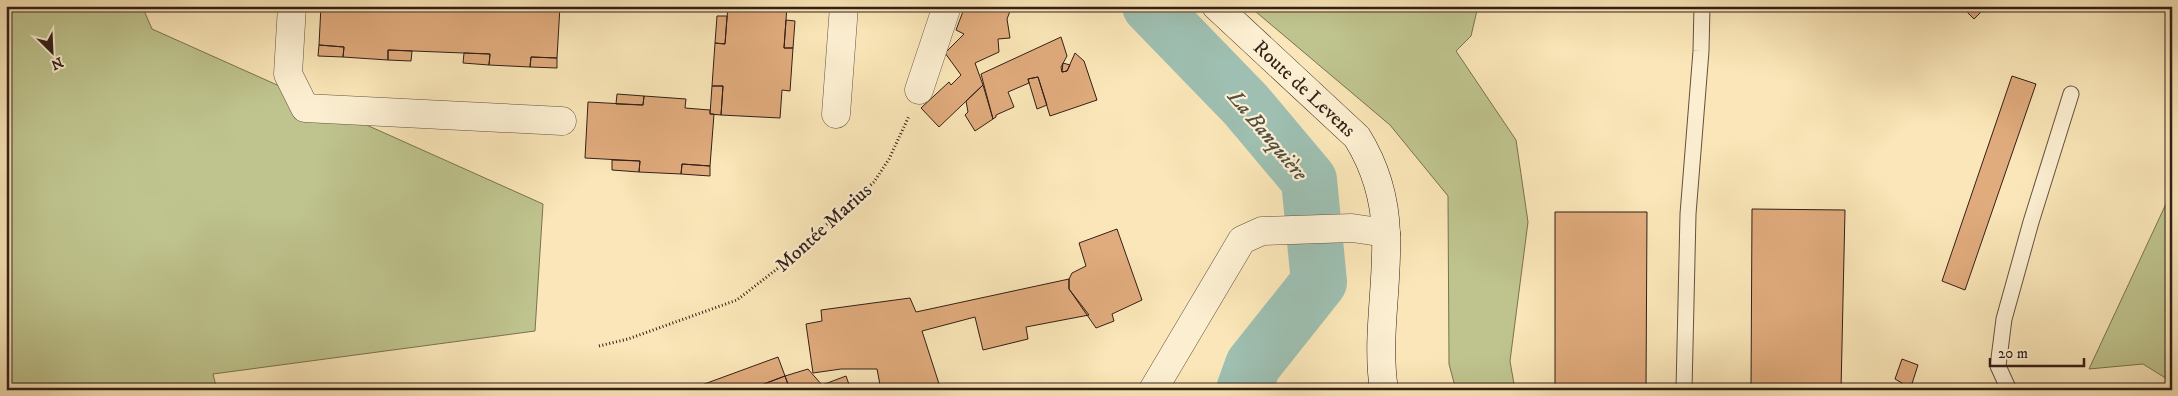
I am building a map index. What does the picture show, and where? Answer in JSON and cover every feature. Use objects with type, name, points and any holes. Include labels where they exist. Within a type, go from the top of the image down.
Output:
[{"type":"street","points":[[292,6],[288,74],[305,108],[562,121]]},
{"type":"street","points":[[836,114],[844,6]]},
{"type":"street","points":[[919,90],[947,6]]},
{"type":"street","name":"Route de Levens","points":[[1216,6],[1357,136],[1370,158],[1378,182],[1386,233],[1381,329],[1384,390]]},
{"type":"street","points":[[1153,390],[1233,252],[1242,240],[1262,231],[1352,228],[1386,233]]},
{"type":"lane","points":[[1684,390],[1688,214],[1701,51],[1702,6]]},
{"type":"lane","points":[[2009,390],[1998,366],[2004,319],[2031,222],[2071,94]]},
{"type":"path","name":"Montée Marius","points":[[599,346],[637,336],[737,300],[777,269],[874,182],[902,132],[919,90]]},
{"type":"green space","points":[[6,6],[142,6],[152,29],[543,204],[535,331],[213,374],[217,390],[6,390]]},
{"type":"green space","points":[[1249,6],[1478,6],[1471,36],[1456,51],[1516,140],[1528,222],[1510,361],[1515,390],[1456,390],[1449,364],[1448,196],[1390,125]]},
{"type":"green space","points":[[2172,191],[2172,382],[2143,364],[2089,369]]},
{"type":"building","points":[[321,6],[560,6],[557,58],[531,57],[530,67],[489,65],[490,54],[388,50],[388,60],[343,57],[344,47],[319,45]]},
{"type":"building","points":[[728,6],[787,6],[784,48],[793,48],[790,91],[782,90],[780,118],[721,115],[723,86],[712,86],[715,43],[725,44]]},
{"type":"building","points":[[965,6],[1012,6],[1007,19],[1010,38],[998,39],[999,52],[975,63],[983,85],[939,127],[921,108],[949,82],[951,85],[961,75],[945,53],[964,34],[956,30]]},
{"type":"building","points":[[1961,6],[1987,6],[1974,19]]},
{"type":"building","points":[[717,16],[727,16],[725,44],[715,43]]},
{"type":"building","points":[[786,20],[795,21],[793,48],[784,48]]},
{"type":"building","points":[[1061,37],[1067,56],[1061,67],[1062,72],[1067,71],[1075,53],[1084,61],[1097,100],[1050,116],[1038,77],[1028,79],[1029,83],[1008,92],[1014,107],[996,115],[993,119],[981,74]]},
{"type":"building","points":[[319,45],[344,47],[343,57],[318,56]]},
{"type":"building","points":[[388,50],[412,51],[411,61],[388,60]]},
{"type":"building","points":[[464,53],[490,54],[489,65],[463,63]]},
{"type":"building","points":[[531,57],[557,58],[557,68],[530,67]]},
{"type":"building","points":[[1063,63],[1070,65],[1067,71],[1062,72]]},
{"type":"building","points":[[2012,76],[2036,84],[1965,290],[1942,281]]},
{"type":"building","points":[[1038,77],[1047,105],[1037,109],[1028,79]]},
{"type":"building","points":[[983,85],[993,119],[975,131],[965,115],[968,112],[966,101]]},
{"type":"building","points":[[712,86],[723,86],[721,115],[710,114]]},
{"type":"building","points":[[617,94],[644,96],[643,105],[616,104]]},
{"type":"building","points":[[644,96],[686,99],[685,108],[710,110],[710,114],[714,114],[710,166],[682,164],[681,174],[639,172],[640,161],[585,158],[588,102],[643,105]]},
{"type":"building","points":[[612,160],[640,161],[639,172],[612,170]]},
{"type":"building","points":[[682,164],[710,166],[710,176],[681,174]]},
{"type":"building","points":[[1752,209],[1845,210],[1841,390],[1751,390]]},
{"type":"building","points":[[1555,212],[1647,212],[1646,390],[1555,390]]},
{"type":"building","points":[[1117,229],[1142,300],[1112,314],[1114,321],[1096,328],[1069,289],[1069,279],[1072,273],[1086,266],[1079,243]]},
{"type":"building","points":[[1069,279],[1069,289],[1089,315],[1026,327],[1028,339],[983,350],[975,317],[922,331],[941,390],[913,390],[913,386],[903,386],[903,390],[881,390],[877,369],[841,369],[813,373],[806,324],[822,321],[821,310],[910,298],[916,312]]},
{"type":"building","points":[[778,357],[785,376],[748,390],[688,390]]},
{"type":"building","points":[[1902,359],[1918,365],[1910,390],[1899,390],[1902,383],[1895,379]]},
{"type":"building","points":[[808,369],[822,385],[808,390],[790,390],[785,376]]},
{"type":"building","points":[[785,376],[790,390],[748,390]]},
{"type":"building","points":[[846,376],[851,390],[808,390],[822,385]]},
{"type":"waterway","name":"La Banquière","points":[[1150,6],[1246,105],[1309,180],[1319,282],[1253,365],[1244,390]]}]
